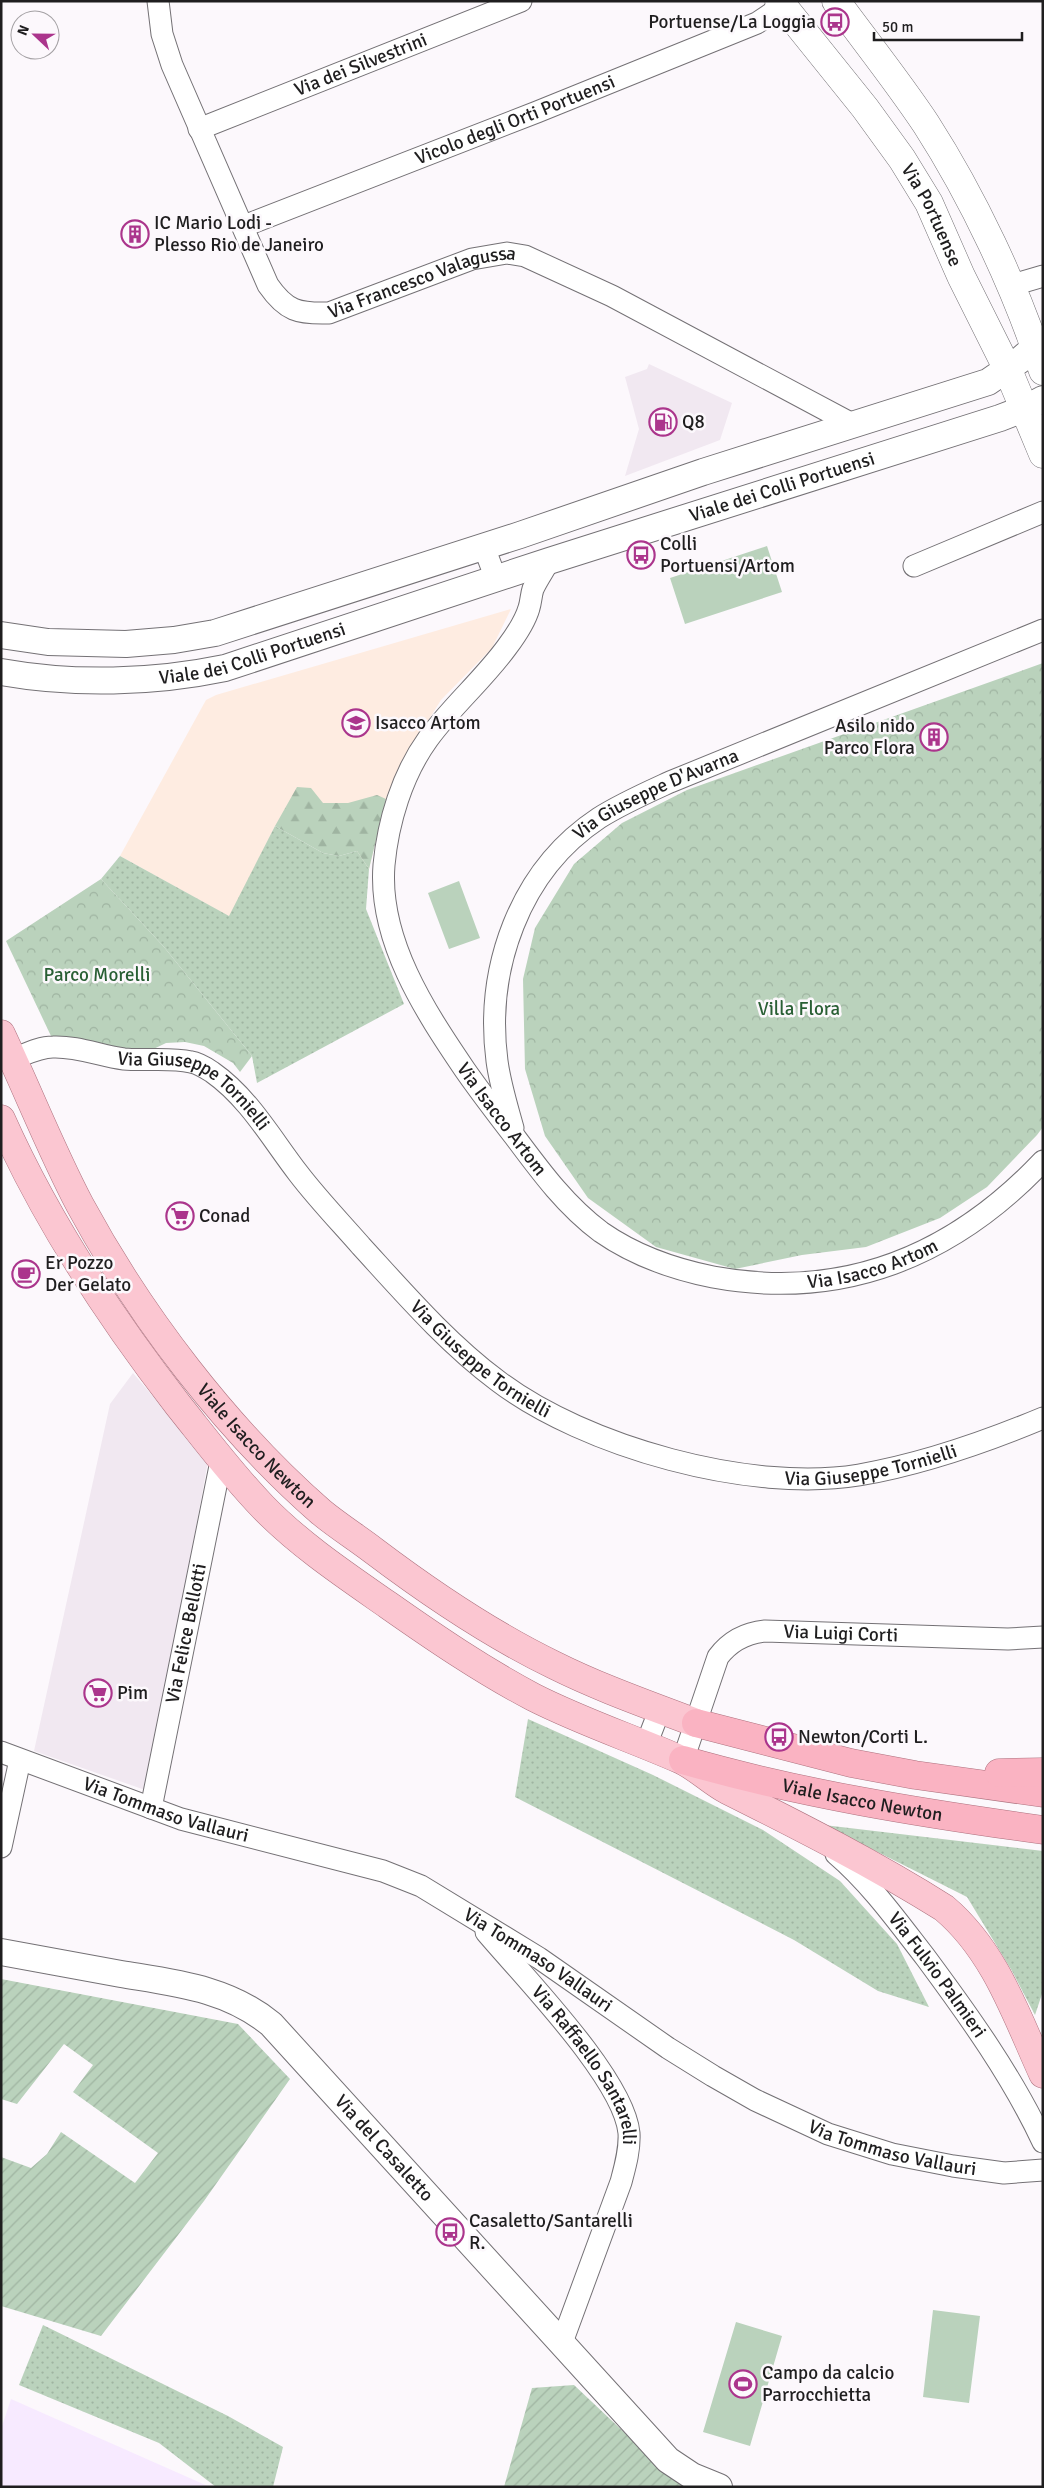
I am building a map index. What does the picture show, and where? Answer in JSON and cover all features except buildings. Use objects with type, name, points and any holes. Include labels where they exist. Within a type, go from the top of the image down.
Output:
[{"type":"highway","name":"Viale Isacco Newton","points":[[696,1723],[851,1762],[915,1775],[1043,1793]]},
{"type":"highway","name":"Viale Isacco Newton","points":[[683,1760],[853,1801],[1043,1830]]},
{"type":"highway","points":[[915,1775],[1043,1772]]},
{"type":"main road","name":"Via Portuense","points":[[836,1],[909,100],[945,154],[985,231],[1009,286],[1030,358],[1043,454]]},
{"type":"main road","name":"Via Portuense","points":[[780,2],[865,108],[920,187],[936,218],[961,276],[1030,358]]},
{"type":"main road","name":"Viale Isacco Newton","points":[[1,1034],[77,1198],[117,1268],[146,1311],[217,1404],[274,1466],[322,1512],[417,1583],[459,1611],[555,1666],[696,1723]]},
{"type":"main road","name":"Viale Isacco Newton","points":[[1,1119],[11,1162],[91,1284],[138,1352],[221,1461],[263,1507],[297,1538],[413,1623],[471,1661],[533,1697],[683,1760]]},
{"type":"main road","points":[[683,1760],[723,1788],[805,1828],[904,1883],[944,1908],[962,1923],[990,1959],[1043,2074]]},
{"type":"street","name":"Via Francesco Valagussa","points":[[158,1],[165,46],[200,129],[244,226],[268,285],[289,308],[308,314],[329,313],[472,259],[507,253],[525,256],[612,296],[854,425]]},
{"type":"street","name":"Via dei Silvestrini","points":[[200,129],[521,1]]},
{"type":"street","name":"Vicolo degli Orti Portuensi","points":[[244,226],[537,112],[757,23],[772,13],[780,2]]},
{"type":"street","points":[[1009,286],[1043,276]]},
{"type":"street","name":"Viale dei Colli Portuensi","points":[[1,635],[48,642],[107,644],[155,642],[192,637],[236,627],[484,547],[703,472],[988,382],[1030,358]]},
{"type":"street","name":"Viale dei Colli Portuensi","points":[[1,672],[74,680],[173,676],[206,672],[266,656],[549,561],[1036,402]]},
{"type":"street","points":[[914,566],[1043,512]]},
{"type":"street","points":[[484,547],[496,579]]},
{"type":"street","name":"Via Isacco Artom","points":[[549,561],[534,589],[526,616],[516,634],[482,679],[427,740],[418,755],[396,806],[387,840],[384,866],[384,893],[395,941],[428,1012],[457,1059],[517,1140],[566,1201],[592,1224],[624,1246],[656,1261],[689,1272],[739,1281],[776,1284],[810,1283],[868,1271],[931,1248],[957,1234],[985,1214],[1043,1161]]},
{"type":"street","name":"Via Giuseppe D'Avarna","points":[[517,1140],[501,1084],[496,1055],[495,1017],[499,971],[510,931],[523,902],[543,871],[562,850],[598,819],[635,798],[869,700],[1043,630]]},
{"type":"street","name":"Via Giuseppe Tornielli","points":[[13,1059],[47,1048],[60,1047],[137,1060],[192,1062],[213,1073],[255,1113],[299,1174],[359,1244],[416,1305],[472,1359],[508,1388],[547,1412],[620,1443],[723,1471],[758,1476],[826,1477],[856,1475],[941,1456],[981,1443],[1043,1418]]},
{"type":"street","name":"Via Felice Bellotti","points":[[151,1808],[221,1461]]},
{"type":"street","name":"Via Luigi Corti","points":[[696,1723],[718,1657],[729,1645],[748,1633],[765,1631],[1008,1639],[1043,1638]]},
{"type":"street","points":[[646,1746],[660,1709]]},
{"type":"street","points":[[683,1760],[696,1723]]},
{"type":"street","points":[[1,1847],[11,1756]]},
{"type":"street","name":"Via Tommaso Vallauri","points":[[11,1756],[151,1808],[230,1833],[383,1871],[438,1894],[474,1919],[539,1958],[668,2048],[713,2076],[755,2100],[828,2134],[884,2152],[952,2166],[1004,2173],[1043,2170]]},
{"type":"street","name":"Via Fulvio Palmieri","points":[[805,1828],[851,1866],[906,1932],[977,2030],[1010,2080],[1043,2142]]},
{"type":"street","name":"Via Raffaello Santarelli","points":[[474,1919],[585,2050],[624,2113],[628,2134],[627,2157],[621,2182],[561,2346]]},
{"type":"street","name":"Via del Casaletto","points":[[1,1952],[197,1987],[228,1997],[258,2014],[271,2024],[561,2346],[668,2460],[692,2476],[719,2487]]},
{"type":"shaded area","points":[[649,364],[732,403],[720,440],[625,476],[639,429],[625,377],[647,369]]},
{"type":"shaded area","points":[[511,609],[492,648],[441,700],[398,769],[386,799],[369,869],[357,851],[275,826],[230,917],[120,856],[206,700],[216,695]]},
{"type":"shaded area","points":[[133,1373],[208,1461],[148,1791],[34,1751],[110,1404]]},
{"type":"shaded area","points":[[11,2399],[210,2487],[1,2487],[1,2429]]},
{"type":"green space","points":[[767,546],[782,592],[685,624],[670,578]]},
{"type":"green space","name":"Villa Flora","points":[[1043,663],[1043,1127],[1037,1135],[987,1187],[940,1218],[866,1247],[802,1255],[735,1269],[656,1247],[588,1198],[545,1136],[525,1069],[523,979],[535,928],[574,864],[622,823],[687,790]]},
{"type":"green space","points":[[297,787],[311,788],[323,803],[348,803],[377,795],[386,799],[369,869],[357,851],[339,856],[323,853],[275,826]]},
{"type":"green space","points":[[275,826],[323,853],[339,856],[357,851],[369,869],[366,909],[404,1004],[257,1083],[252,1056],[164,947],[101,879],[120,856],[229,916]]},
{"type":"green space","name":"Parco Morelli","points":[[101,879],[164,947],[252,1056],[240,1072],[233,1063],[204,1046],[185,1042],[166,1043],[141,1055],[51,1036],[6,941]]},
{"type":"green space","points":[[459,881],[480,938],[449,949],[428,893]]},
{"type":"green space","points":[[528,1719],[653,1775],[763,1830],[840,1881],[897,1944],[929,2007],[878,1991],[794,1940],[515,1797]]},
{"type":"green space","points":[[824,1825],[1043,1851],[1043,1991],[1035,2015],[1012,1971],[967,1897]]},
{"type":"green space","points":[[1,1979],[238,2024],[290,2079],[204,2201],[101,2336],[1,2306],[1,2157],[31,2168],[47,2154],[61,2132],[135,2183],[158,2153],[73,2092],[93,2065],[64,2044],[17,2104],[1,2099]]},
{"type":"green space","points":[[933,2310],[980,2316],[969,2403],[923,2397]]},
{"type":"green space","name":"Campo da calcio Parrocchietta","points":[[736,2322],[782,2336],[750,2446],[703,2432]]},
{"type":"green space","points":[[43,2325],[228,2416],[283,2447],[273,2487],[216,2487],[159,2443],[19,2385]]},
{"type":"green space","points":[[574,2385],[663,2469],[688,2487],[504,2487],[532,2388]]},
{"type":"place","name":"Portuense/La Loggia","points":[[835,22]]},
{"type":"place","name":"IC Mario Lodi - Plesso Rio de Janeiro","points":[[135,234]]},
{"type":"place","name":"Q8","points":[[663,422]]},
{"type":"place","name":"Colli Portuensi/Artom","points":[[641,555]]},
{"type":"place","name":"Isacco Artom","points":[[356,723]]},
{"type":"place","name":"Asilo nido Parco Flora","points":[[934,737]]},
{"type":"place","name":"Conad","points":[[180,1216]]},
{"type":"place","name":"Er Pozzo Der Gelato","points":[[26,1274]]},
{"type":"place","name":"Pim","points":[[98,1693]]},
{"type":"place","name":"Newton/Corti L.","points":[[779,1737]]},
{"type":"place","name":"Casaletto/Santarelli R.","points":[[450,2232]]},
{"type":"place","name":"Campo da calcio Parrocchietta","points":[[743,2384]]}]
